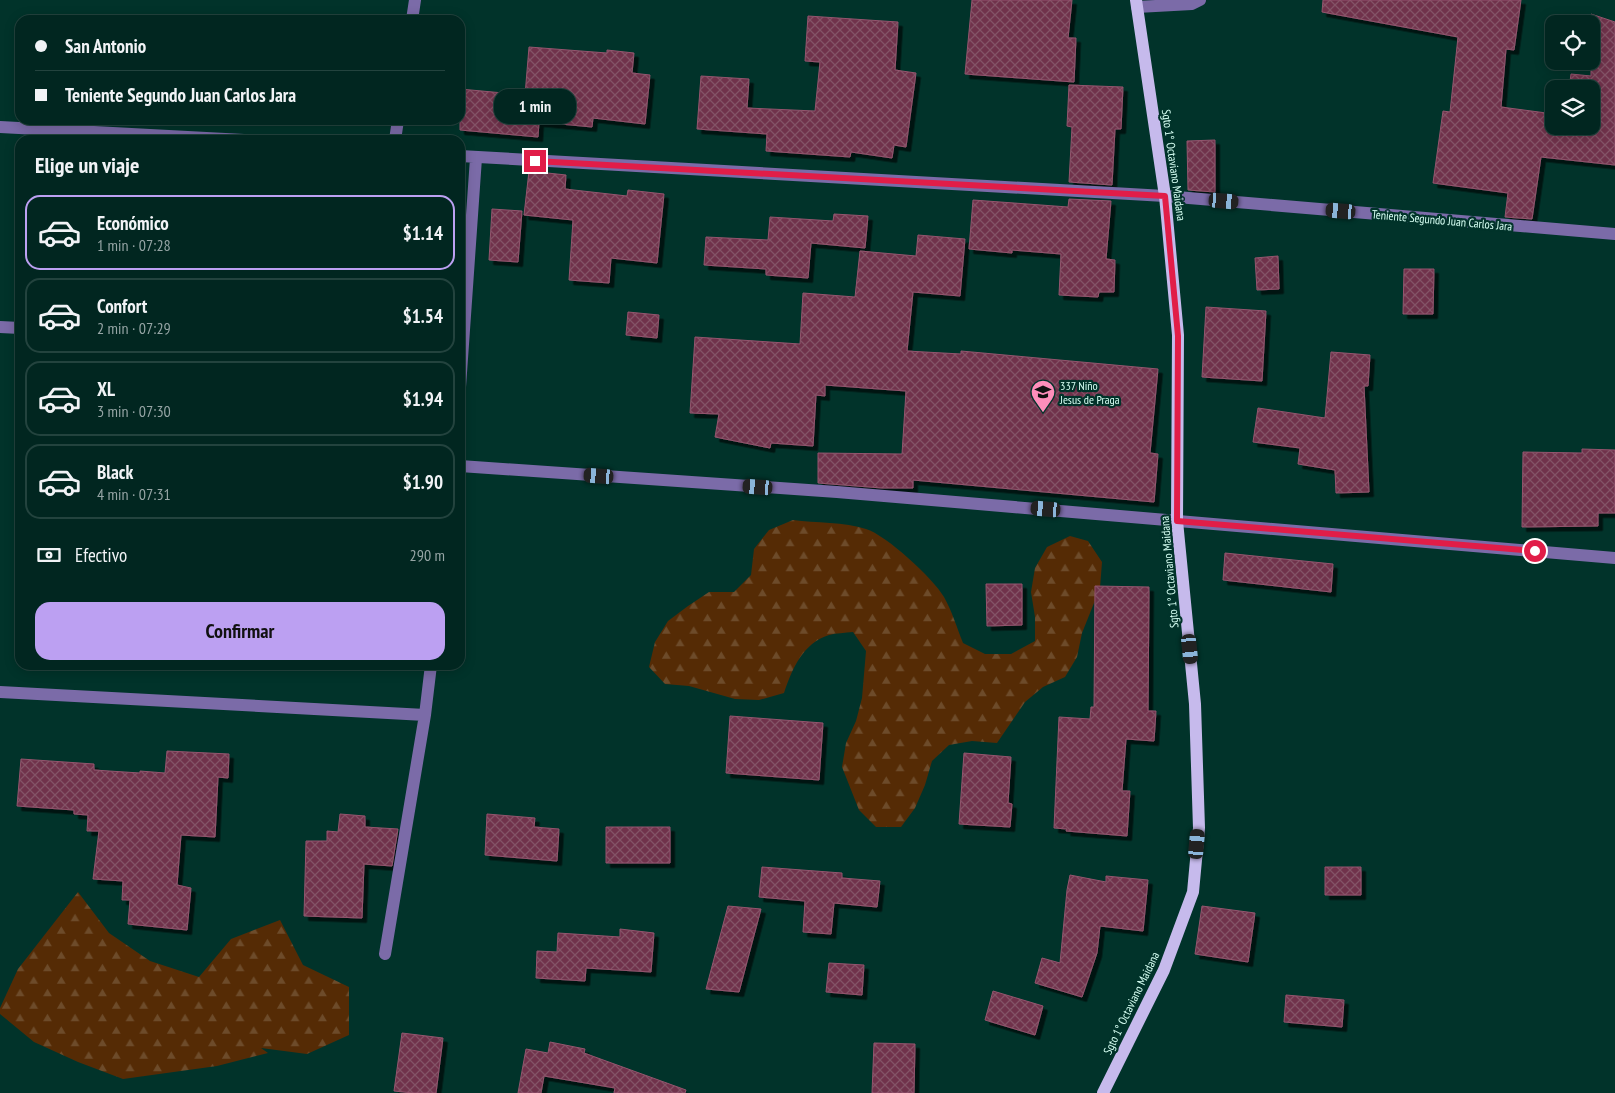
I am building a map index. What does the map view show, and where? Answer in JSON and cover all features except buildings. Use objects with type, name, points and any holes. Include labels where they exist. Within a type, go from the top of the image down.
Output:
[{"type":"main road","name":"Sgto 1° Octaviano Maidana","points":[[1103,1093],[1164,970],[1193,892],[1199,828],[1195,704],[1177,521],[1178,336],[1165,196],[1137,3]]},
{"type":"street","points":[[413,15],[415,0]]},
{"type":"street","points":[[1137,3],[1192,4],[1200,0]]},
{"type":"street","points":[[0,127],[150,135]]},
{"type":"street","name":"Teniente Segundo Juan Carlos Jara","points":[[465,157],[1165,196],[1615,234]]},
{"type":"street","points":[[465,297],[476,158]]},
{"type":"street","points":[[0,327],[15,328]]},
{"type":"street","points":[[465,466],[857,494],[1615,558]]},
{"type":"street","points":[[385,954],[425,715],[430,670]]},
{"type":"street","points":[[0,692],[425,715]]},
{"type":"green space","points":[[793,520],[858,527],[885,539],[930,579],[944,597],[963,643],[985,654],[1011,654],[1035,641],[1035,617],[1031,592],[1035,568],[1047,547],[1070,536],[1088,541],[1102,562],[1100,588],[1082,633],[1077,657],[1065,677],[1043,687],[1025,702],[997,743],[972,741],[949,745],[932,761],[925,785],[915,808],[901,827],[876,827],[859,810],[842,767],[846,743],[856,721],[862,698],[866,651],[853,632],[829,635],[812,644],[795,666],[784,693],[759,700],[735,699],[689,686],[665,684],[649,667],[655,642],[668,621],[709,592],[734,592],[751,575],[754,549],[769,530]]},
{"type":"green space","points":[[78,892],[109,933],[150,961],[199,977],[231,939],[280,920],[303,965],[349,987],[349,1035],[307,1054],[261,1048],[268,1053],[217,1066],[123,1079],[78,1062],[34,1042],[0,1014],[0,1008],[18,969]]},
{"type":"place","name":"337 Niño Jesus de Praga","points":[[1043,413]]},
{"type":"route","points":[[535,161],[1165,196],[1178,336],[1177,521],[1535,551]]}]
